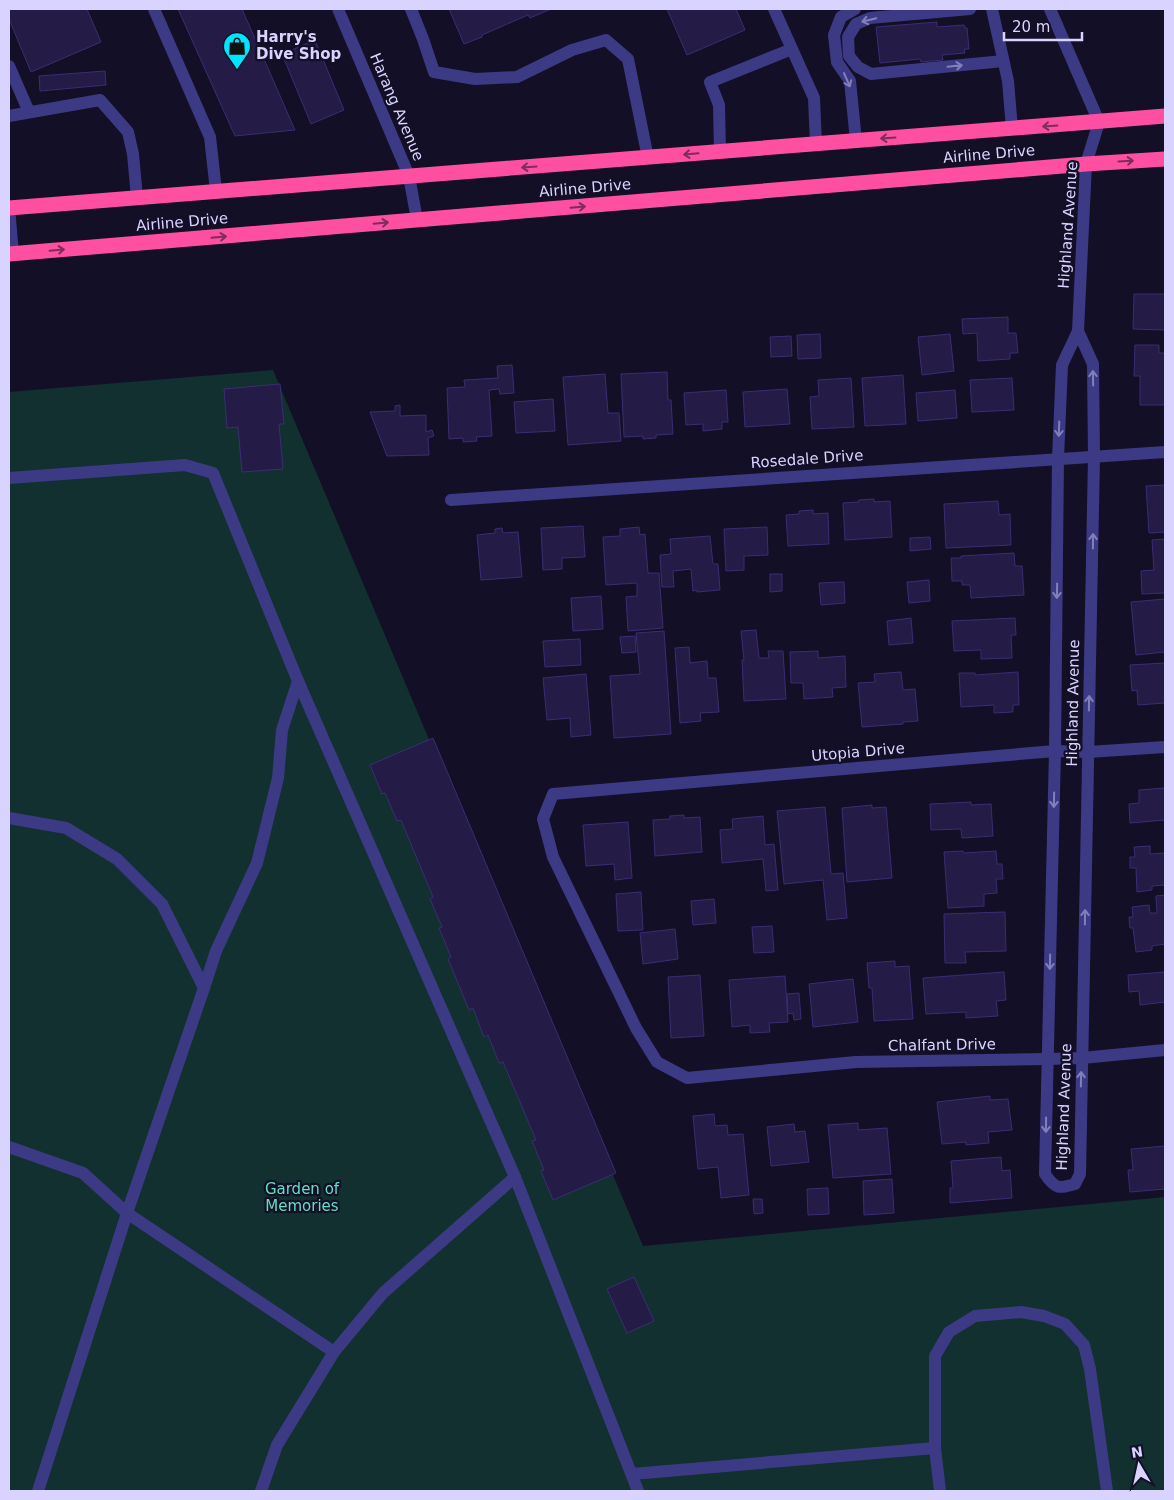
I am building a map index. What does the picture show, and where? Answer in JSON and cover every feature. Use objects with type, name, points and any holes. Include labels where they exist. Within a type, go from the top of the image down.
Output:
[{"type":"highway","name":"Airline Drive","points":[[9,207],[1165,116]]},
{"type":"highway","name":"Airline Drive","points":[[11,254],[1165,159]]},
{"type":"street","points":[[154,9],[210,136],[216,191]]},
{"type":"street","name":"Harang Avenue","points":[[338,9],[409,176],[416,220]]},
{"type":"street","points":[[412,9],[434,72],[475,79],[516,77],[572,50],[606,40],[628,59],[648,158]]},
{"type":"street","points":[[774,9],[814,98],[816,144]]},
{"type":"street","points":[[856,9],[841,17],[834,35],[837,62],[850,81],[856,141]]},
{"type":"street","points":[[970,9],[870,18],[856,24],[848,37],[848,56],[858,67],[871,74],[1003,61]]},
{"type":"street","points":[[992,9],[1008,81],[1012,129]]},
{"type":"street","points":[[1050,9],[1099,122]]},
{"type":"street","points":[[720,152],[718,105],[710,82],[792,49]]},
{"type":"street","points":[[9,66],[29,112]]},
{"type":"street","points":[[9,116],[100,100],[128,132],[133,154],[137,198]]},
{"type":"street","name":"Highland Avenue","points":[[1078,331],[1093,364],[1094,457],[1080,1174],[1075,1184],[1063,1188],[1052,1185],[1046,1174],[1055,751],[1058,458],[1062,365],[1078,331],[1086,164],[1099,122]]},
{"type":"street","points":[[9,207],[11,254]]},
{"type":"street","name":"Rosedale Drive","points":[[451,500],[1165,452]]},
{"type":"street","points":[[9,478],[185,465],[213,473],[298,681],[515,1177],[638,1491]]},
{"type":"street","points":[[38,1491],[127,1214],[216,951],[257,862],[278,778],[282,730],[298,681]]},
{"type":"street","name":"Utopia Drive","points":[[553,794],[1055,751],[1088,752],[1165,747]]},
{"type":"street","name":"Chalfant Drive","points":[[553,794],[543,819],[553,857],[636,1028],[657,1062],[687,1078],[856,1062],[1082,1058],[1165,1050]]},
{"type":"street","points":[[9,818],[66,828],[117,859],[162,904],[204,988]]},
{"type":"street","points":[[9,1147],[83,1173],[127,1214],[334,1352]]},
{"type":"street","points":[[261,1491],[276,1444],[334,1352],[383,1293],[515,1177]]},
{"type":"street","points":[[940,1491],[935,1448],[935,1356],[949,1332],[975,1316],[1020,1312],[1044,1316],[1065,1324],[1084,1345],[1090,1369],[1107,1491]]},
{"type":"street","points":[[632,1474],[935,1448]]},
{"type":"green space","name":"Garden of Memories","points":[[273,370],[643,1246],[1165,1197],[1165,1491],[9,1491],[9,392]]},
{"type":"building","points":[[9,9],[87,9],[101,42],[31,72],[9,19]]},
{"type":"building","name":"Harry's Dive Shop","points":[[178,9],[242,9],[295,130],[235,136]]},
{"type":"building","points":[[449,9],[551,9],[530,18],[528,15],[464,44]]},
{"type":"building","points":[[667,9],[736,9],[745,30],[687,55]]},
{"type":"building","points":[[937,22],[937,27],[964,25],[967,28],[969,49],[964,49],[965,53],[942,55],[943,60],[921,62],[920,59],[880,63],[876,27]]},
{"type":"building","points":[[315,40],[344,110],[311,124],[282,54]]},
{"type":"building","points":[[105,71],[106,85],[40,91],[39,76]]},
{"type":"building","points":[[1134,294],[1165,294],[1165,330],[1133,329]]},
{"type":"building","points":[[1008,317],[1008,333],[1016,333],[1018,353],[1010,353],[1010,359],[978,361],[977,333],[963,334],[962,319]]},
{"type":"building","points":[[820,334],[821,358],[798,359],[797,335]]},
{"type":"building","points":[[950,334],[954,371],[922,375],[918,337]]},
{"type":"building","points":[[791,336],[792,356],[771,357],[770,337]]},
{"type":"building","points":[[1135,345],[1159,345],[1159,353],[1165,353],[1165,405],[1140,405],[1140,376],[1134,376]]},
{"type":"building","points":[[512,365],[514,393],[500,394],[499,389],[489,390],[492,436],[476,437],[477,441],[463,442],[463,438],[449,439],[447,388],[465,387],[464,380],[498,378],[497,366]]},
{"type":"building","points":[[667,372],[668,400],[671,400],[673,434],[656,435],[656,438],[643,439],[643,436],[624,437],[621,374]]},
{"type":"building","points":[[605,374],[608,413],[619,413],[621,441],[568,445],[563,377]]},
{"type":"building","points":[[903,375],[906,424],[865,426],[862,378]]},
{"type":"building","points":[[851,378],[854,427],[812,429],[810,397],[819,396],[818,380]]},
{"type":"building","points":[[1012,378],[1014,410],[972,412],[970,380]]},
{"type":"building","points":[[280,384],[284,424],[279,424],[283,469],[242,472],[238,427],[227,428],[224,389]]},
{"type":"building","points":[[787,389],[790,424],[745,427],[743,392]]},
{"type":"building","points":[[726,390],[728,422],[722,422],[722,429],[703,431],[703,424],[686,425],[684,393]]},
{"type":"building","points":[[955,390],[957,418],[918,421],[916,393]]},
{"type":"building","points":[[553,399],[555,431],[516,433],[514,402]]},
{"type":"building","points":[[400,405],[400,416],[426,415],[426,432],[432,430],[434,436],[428,438],[429,455],[387,456],[370,412],[395,411],[395,406]]},
{"type":"building","points":[[1165,485],[1165,532],[1149,533],[1146,486]]},
{"type":"building","points":[[874,499],[874,502],[890,501],[892,537],[845,540],[843,503]]},
{"type":"building","points":[[998,501],[999,515],[1010,514],[1011,545],[946,548],[944,504]]},
{"type":"building","points":[[813,510],[813,514],[828,513],[829,544],[788,546],[786,515],[799,514],[799,511]]},
{"type":"building","points":[[583,526],[585,557],[562,558],[562,569],[543,570],[541,528]]},
{"type":"building","points":[[639,527],[640,535],[645,534],[648,573],[659,573],[663,628],[628,631],[626,597],[637,596],[637,583],[606,585],[603,537],[620,536],[620,529]]},
{"type":"building","points":[[767,527],[768,555],[744,556],[744,570],[726,571],[724,529]]},
{"type":"building","points":[[502,528],[503,533],[518,532],[522,577],[481,580],[477,535],[495,533],[495,529]]},
{"type":"building","points":[[710,536],[713,564],[718,564],[720,590],[693,591],[691,569],[673,571],[674,587],[662,587],[660,555],[671,554],[670,539]]},
{"type":"building","points":[[930,537],[931,549],[910,551],[910,538]]},
{"type":"building","points":[[1165,539],[1165,593],[1142,594],[1141,571],[1154,570],[1152,540]]},
{"type":"building","points":[[1014,553],[1015,566],[1022,566],[1024,595],[971,598],[970,585],[962,585],[962,581],[952,581],[951,558]]},
{"type":"building","points":[[770,574],[782,574],[782,591],[770,592]]},
{"type":"building","points":[[929,580],[930,601],[909,603],[907,582]]},
{"type":"building","points":[[844,582],[845,603],[821,605],[819,583]]},
{"type":"building","points":[[601,596],[603,629],[573,631],[571,598]]},
{"type":"building","points":[[1165,599],[1165,652],[1136,655],[1131,602]]},
{"type":"building","points":[[911,618],[913,643],[889,645],[887,621]]},
{"type":"building","points":[[1015,618],[1016,635],[1011,635],[1012,658],[981,659],[981,650],[954,651],[952,621]]},
{"type":"building","points":[[756,630],[759,658],[769,658],[768,651],[783,651],[786,699],[744,701],[742,660],[744,660],[741,631]]},
{"type":"building","points":[[664,631],[671,734],[614,738],[610,676],[640,674],[636,633]]},
{"type":"building","points":[[635,636],[636,652],[622,653],[620,637]]},
{"type":"building","points":[[580,639],[581,665],[545,667],[543,641]]},
{"type":"building","points":[[689,647],[690,663],[707,661],[708,678],[716,678],[719,712],[700,713],[701,721],[680,723],[675,648]]},
{"type":"building","points":[[818,651],[818,658],[845,656],[846,687],[832,688],[833,697],[804,699],[803,683],[791,683],[790,652]]},
{"type":"building","points":[[1165,663],[1165,703],[1138,705],[1137,690],[1132,691],[1130,665]]},
{"type":"building","points":[[901,672],[903,690],[915,689],[918,721],[862,727],[858,683],[875,682],[874,674]]},
{"type":"building","points":[[1018,672],[1019,705],[1013,705],[1013,712],[994,713],[994,705],[961,707],[959,673],[975,673],[975,675]]},
{"type":"building","points":[[586,674],[591,735],[571,737],[570,718],[547,720],[543,678]]},
{"type":"building","points":[[433,738],[616,1173],[553,1200],[541,1171],[544,1170],[532,1141],[536,1140],[503,1062],[499,1063],[488,1035],[484,1037],[473,1008],[469,1010],[448,959],[451,957],[439,928],[442,927],[430,899],[433,897],[401,820],[397,821],[385,793],[382,794],[370,765]]},
{"type":"building","points":[[1165,788],[1165,820],[1130,823],[1129,804],[1139,803],[1139,790]]},
{"type":"building","points":[[971,802],[971,805],[991,804],[993,836],[962,838],[961,829],[931,830],[930,804]]},
{"type":"building","points":[[872,805],[872,808],[886,807],[892,878],[847,882],[842,808]]},
{"type":"building","points":[[825,807],[831,874],[843,873],[847,918],[827,920],[823,880],[784,884],[777,811]]},
{"type":"building","points":[[684,815],[684,818],[700,817],[702,852],[655,856],[653,820],[670,819],[670,816]]},
{"type":"building","points":[[763,816],[765,845],[774,844],[778,890],[766,891],[763,859],[722,863],[720,830],[733,829],[732,819]]},
{"type":"building","points":[[628,822],[632,878],[615,880],[614,864],[586,866],[583,825]]},
{"type":"building","points":[[1150,846],[1150,854],[1165,853],[1165,885],[1152,886],[1152,890],[1137,892],[1136,868],[1130,868],[1130,857],[1135,857],[1134,847]]},
{"type":"building","points":[[963,851],[964,853],[996,851],[997,864],[1002,864],[1003,879],[996,879],[997,893],[984,894],[984,906],[948,908],[944,852]]},
{"type":"building","points":[[641,892],[643,930],[618,931],[616,894]]},
{"type":"building","points":[[1165,895],[1165,944],[1152,946],[1152,950],[1136,952],[1133,928],[1130,928],[1129,917],[1133,917],[1132,907],[1149,905],[1150,913],[1157,913],[1156,896]]},
{"type":"building","points":[[714,899],[716,923],[693,925],[691,901]]},
{"type":"building","points":[[1005,912],[1006,951],[965,952],[966,963],[945,963],[944,914]]},
{"type":"building","points":[[772,926],[774,952],[754,953],[752,927]]},
{"type":"building","points":[[675,929],[678,959],[643,964],[640,933]]},
{"type":"building","points":[[895,961],[895,967],[909,966],[913,1019],[874,1021],[872,988],[869,988],[867,963]]},
{"type":"building","points":[[1004,972],[1006,1000],[996,1001],[998,1016],[966,1018],[966,1012],[926,1014],[923,978]]},
{"type":"building","points":[[1165,972],[1165,1002],[1140,1005],[1139,991],[1129,992],[1128,975]]},
{"type":"building","points":[[700,975],[704,1036],[671,1038],[668,977]]},
{"type":"building","points":[[785,976],[788,1022],[769,1023],[770,1032],[750,1033],[750,1025],[732,1027],[729,980]]},
{"type":"building","points":[[853,979],[858,1022],[813,1027],[809,984]]},
{"type":"building","points":[[799,993],[801,1019],[794,1020],[793,1013],[788,1014],[787,994]]},
{"type":"building","points":[[990,1096],[990,1100],[1008,1099],[1012,1130],[988,1132],[989,1143],[966,1145],[966,1142],[942,1144],[937,1102]]},
{"type":"building","points":[[714,1114],[715,1126],[727,1125],[728,1135],[743,1134],[749,1195],[721,1198],[718,1167],[698,1169],[693,1116]]},
{"type":"building","points":[[858,1123],[858,1130],[887,1128],[891,1174],[833,1178],[828,1125]]},
{"type":"building","points":[[794,1124],[795,1132],[805,1131],[809,1162],[771,1166],[767,1127]]},
{"type":"building","points":[[1165,1146],[1165,1189],[1130,1192],[1128,1170],[1133,1170],[1131,1149]]},
{"type":"building","points":[[1001,1157],[1002,1171],[1010,1170],[1012,1198],[950,1203],[950,1188],[953,1188],[951,1161]]},
{"type":"building","points":[[892,1179],[894,1213],[864,1215],[863,1181]]},
{"type":"building","points":[[828,1188],[829,1214],[808,1215],[807,1189]]},
{"type":"building","points":[[753,1199],[762,1199],[763,1213],[754,1214]]},
{"type":"building","points":[[634,1277],[654,1321],[627,1333],[607,1289]]},
{"type":"place","name":"Harry's Dive Shop","points":[[237,70]]}]
